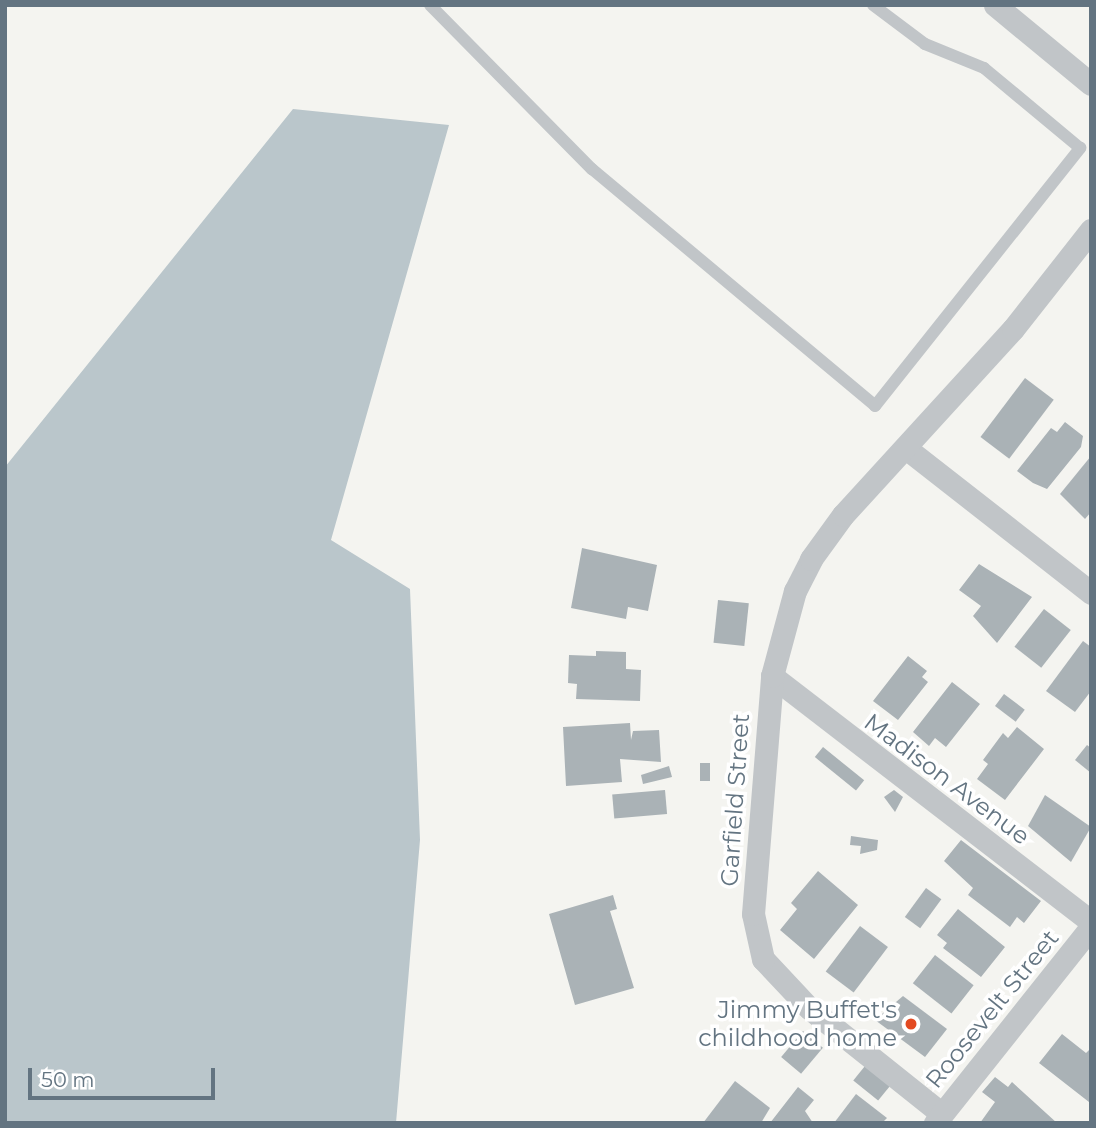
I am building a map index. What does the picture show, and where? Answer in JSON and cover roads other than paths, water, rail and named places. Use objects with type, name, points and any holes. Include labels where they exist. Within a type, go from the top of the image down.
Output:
[{"type":"street","points":[[995,5],[1091,84]]},
{"type":"street","name":"Garfield Street","points":[[938,1118],[809,1008],[763,959],[753,914],[772,676],[795,591],[811,559],[843,515],[907,449],[1091,230]]},
{"type":"street","points":[[907,449],[1091,593]]},
{"type":"street","name":"Madison Avenue","points":[[772,676],[1091,925]]},
{"type":"street","name":"Roosevelt Street","points":[[938,1118],[1091,925]]},
{"type":"lane","points":[[430,5],[592,169],[875,406],[1080,148],[984,68],[925,44],[873,5]]},
{"type":"place","name":"Jimmy Buffet's childhood home","points":[[911,1024]]}]
